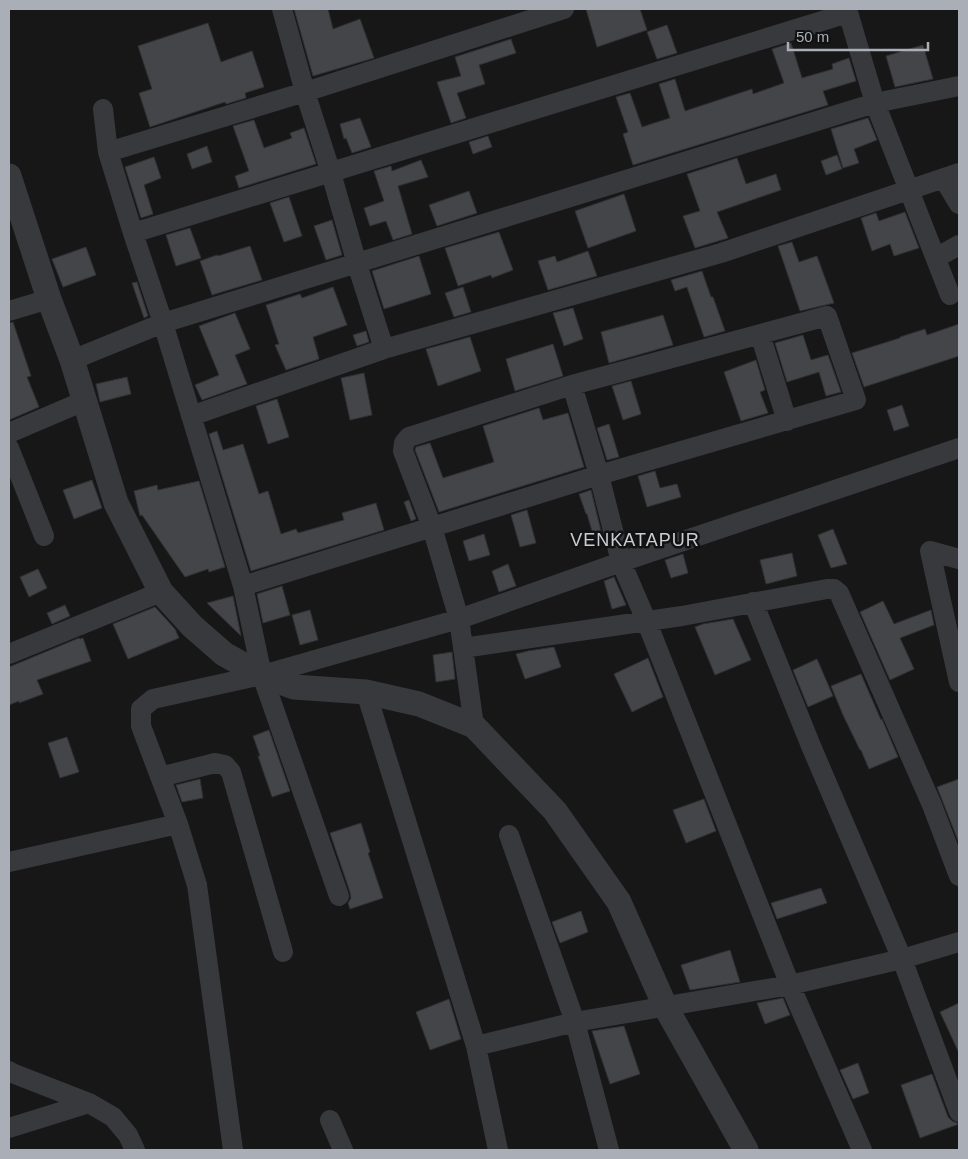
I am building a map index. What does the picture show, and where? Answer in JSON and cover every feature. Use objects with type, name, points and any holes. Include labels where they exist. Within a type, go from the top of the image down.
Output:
[{"type":"street","points":[[282,9],[305,92],[384,349]]},
{"type":"street","points":[[108,152],[305,92],[564,9]]},
{"type":"street","points":[[133,233],[847,11],[875,102],[950,295]]},
{"type":"street","points":[[72,360],[163,323],[875,102],[959,86]]},
{"type":"street","points":[[103,109],[108,152],[192,416],[243,586],[262,675],[339,896]]},
{"type":"street","points":[[9,176],[16,219],[72,360],[116,503],[161,592],[192,626],[224,654],[262,675],[294,687],[366,692],[420,704],[474,726],[555,811],[619,902],[665,1006],[746,1150]]},
{"type":"street","points":[[192,416],[384,349],[721,253],[952,176],[959,204]]},
{"type":"street","points":[[936,258],[959,245]]},
{"type":"street","points":[[9,311],[48,299]]},
{"type":"street","points":[[243,586],[432,527],[598,475],[856,400],[827,316],[572,385],[410,437],[404,443],[403,451],[432,527],[459,619],[474,726]]},
{"type":"street","points":[[760,334],[787,421]]},
{"type":"street","points":[[572,385],[622,562],[790,985],[862,1150]]},
{"type":"street","points":[[9,433],[84,401]]},
{"type":"street","points":[[9,448],[44,536]]},
{"type":"street","points":[[233,1150],[197,885],[178,824],[141,726],[141,708],[153,699],[262,675],[459,619],[959,448]]},
{"type":"street","points":[[959,559],[930,551],[959,682]]},
{"type":"street","points":[[463,648],[682,616],[834,589],[839,593],[932,805],[959,876]]},
{"type":"street","points":[[9,654],[161,592]]},
{"type":"street","points":[[753,602],[811,746],[902,958],[959,1112]]},
{"type":"street","points":[[366,692],[476,1046],[498,1150]]},
{"type":"street","points":[[160,777],[215,763],[225,765],[231,772],[283,952]]},
{"type":"street","points":[[9,862],[178,824]]},
{"type":"street","points":[[509,835],[575,1022],[609,1150]]},
{"type":"street","points":[[476,1046],[575,1022],[790,985],[959,942]]},
{"type":"street","points":[[9,1071],[89,1103],[113,1117],[128,1136],[135,1150]]},
{"type":"street","points":[[9,1128],[89,1103]]},
{"type":"street","points":[[330,1120],[343,1150]]},
{"type":"building","points":[[294,9],[328,9],[333,29],[360,19],[374,58],[313,76]]},
{"type":"building","points":[[586,9],[640,9],[647,30],[597,47]]},
{"type":"building","points":[[208,23],[221,62],[252,51],[264,87],[245,93],[246,98],[226,104],[225,102],[150,127],[139,93],[152,89],[138,46]]},
{"type":"building","points":[[667,25],[677,53],[657,59],[647,32]]},
{"type":"building","points":[[511,39],[516,53],[479,65],[485,84],[457,93],[466,118],[451,123],[437,82],[461,76],[455,57]]},
{"type":"building","points":[[791,43],[802,78],[833,69],[832,64],[849,58],[856,81],[823,91],[828,105],[633,165],[623,134],[628,132],[616,97],[630,93],[642,127],[670,118],[659,84],[675,79],[685,111],[752,89],[753,94],[784,83],[772,49]]},
{"type":"building","points":[[923,45],[933,79],[895,87],[886,56]]},
{"type":"building","points":[[360,118],[371,147],[352,153],[346,138],[344,139],[340,124]]},
{"type":"building","points":[[868,118],[877,140],[854,149],[859,163],[843,168],[831,129]]},
{"type":"building","points":[[254,120],[264,148],[292,138],[290,133],[304,128],[316,164],[239,188],[235,176],[249,171],[233,126]]},
{"type":"building","points":[[488,136],[492,147],[473,154],[469,142]]},
{"type":"building","points":[[207,146],[212,162],[192,169],[187,154]]},
{"type":"building","points":[[837,155],[842,169],[826,175],[821,161]]},
{"type":"building","points":[[154,157],[161,178],[144,185],[153,214],[141,218],[125,167]]},
{"type":"building","points":[[737,158],[746,184],[776,174],[781,190],[717,212],[728,238],[695,248],[683,216],[700,211],[687,174]]},
{"type":"building","points":[[421,160],[428,177],[398,186],[412,234],[393,240],[386,221],[370,226],[364,208],[384,201],[374,171],[391,166],[392,171]]},
{"type":"building","points":[[469,191],[477,213],[437,226],[429,205]]},
{"type":"building","points":[[624,194],[636,231],[588,248],[575,211]]},
{"type":"building","points":[[289,197],[302,236],[284,242],[270,203]]},
{"type":"building","points":[[905,212],[919,248],[894,256],[890,244],[872,251],[861,218],[876,213],[879,221]]},
{"type":"building","points":[[332,220],[342,255],[326,260],[314,226]]},
{"type":"building","points":[[190,228],[201,258],[176,266],[166,235]]},
{"type":"building","points":[[499,232],[513,270],[492,278],[491,275],[458,286],[445,248]]},
{"type":"building","points":[[792,242],[799,262],[817,256],[834,303],[800,311],[778,246]]},
{"type":"building","points":[[250,246],[262,280],[212,295],[200,261]]},
{"type":"building","points":[[86,247],[96,275],[63,287],[52,259]]},
{"type":"building","points":[[588,251],[597,276],[548,290],[538,261],[555,256],[557,262]]},
{"type":"building","points":[[419,256],[431,294],[384,309],[372,271]]},
{"type":"building","points":[[702,271],[725,331],[704,337],[687,287],[675,291],[671,280]]},
{"type":"building","points":[[137,282],[148,316],[144,318],[132,283]]},
{"type":"building","points":[[333,287],[347,325],[313,337],[319,359],[286,370],[275,345],[279,344],[266,305],[300,294],[302,298]]},
{"type":"building","points":[[463,287],[471,312],[454,317],[445,293]]},
{"type":"building","points":[[573,308],[583,339],[564,346],[553,313]]},
{"type":"building","points":[[235,313],[250,349],[235,355],[247,384],[202,400],[195,385],[219,375],[199,326]]},
{"type":"building","points":[[663,315],[673,345],[609,363],[601,332]]},
{"type":"building","points":[[13,322],[31,376],[27,377],[39,407],[9,420],[9,323]]},
{"type":"building","points":[[959,324],[959,356],[864,387],[852,353],[925,329],[927,335]]},
{"type":"building","points":[[366,331],[369,342],[357,346],[353,335]]},
{"type":"building","points":[[803,335],[811,360],[828,355],[841,392],[826,396],[819,372],[787,382],[775,343]]},
{"type":"building","points":[[470,337],[481,371],[438,386],[426,349]]},
{"type":"building","points":[[553,344],[563,376],[515,391],[506,359]]},
{"type":"building","points":[[756,360],[765,390],[760,392],[768,413],[741,421],[724,372]]},
{"type":"building","points":[[364,373],[372,415],[350,420],[341,378]]},
{"type":"building","points":[[127,377],[131,394],[100,402],[96,384]]},
{"type":"building","points":[[631,381],[641,414],[623,420],[612,386]]},
{"type":"building","points":[[277,399],[289,437],[268,444],[256,406]]},
{"type":"building","points":[[902,405],[909,426],[894,431],[887,410]]},
{"type":"building","points":[[539,408],[543,420],[568,413],[584,467],[439,512],[415,450],[416,447],[430,443],[443,478],[494,462],[483,426]]},
{"type":"building","points":[[609,424],[619,457],[607,460],[597,428]]},
{"type":"building","points":[[217,431],[223,450],[243,444],[259,494],[268,491],[281,534],[296,529],[298,533],[344,520],[342,513],[376,503],[384,530],[251,571],[209,434]]},
{"type":"building","points":[[655,471],[660,488],[677,484],[681,497],[647,507],[638,476]]},
{"type":"building","points":[[92,480],[102,508],[74,519],[63,490]]},
{"type":"building","points":[[199,481],[225,567],[209,572],[208,569],[185,577],[142,515],[140,516],[134,491],[157,485],[158,490]]},
{"type":"building","points":[[591,490],[604,543],[596,545],[579,494]]},
{"type":"building","points":[[409,500],[416,519],[411,521],[404,502]]},
{"type":"building","points":[[527,510],[536,543],[520,547],[511,515]]},
{"type":"building","points":[[833,529],[847,564],[831,568],[818,535]]},
{"type":"building","points":[[484,534],[490,555],[469,561],[463,541]]},
{"type":"building","points":[[792,553],[797,576],[766,584],[760,560]]},
{"type":"building","points":[[683,554],[688,573],[671,578],[665,560]]},
{"type":"building","points":[[508,564],[516,586],[499,592],[492,571]]},
{"type":"building","points":[[38,569],[47,588],[29,597],[20,577]]},
{"type":"building","points":[[614,577],[626,605],[612,609],[604,581]]},
{"type":"building","points":[[282,586],[290,615],[263,623],[257,594]]},
{"type":"building","points":[[233,596],[241,636],[207,603]]},
{"type":"building","points":[[883,601],[894,624],[931,610],[934,625],[900,638],[914,669],[890,680],[860,612]]},
{"type":"building","points":[[65,605],[70,616],[52,624],[47,613]]},
{"type":"building","points":[[155,607],[175,629],[179,638],[128,659],[113,624]]},
{"type":"building","points":[[310,610],[318,640],[300,645],[292,615]]},
{"type":"building","points":[[733,619],[751,660],[715,675],[695,627]]},
{"type":"building","points":[[83,638],[91,661],[37,680],[43,694],[9,705],[9,667]]},
{"type":"building","points":[[554,647],[561,667],[525,679],[516,654]]},
{"type":"building","points":[[452,652],[455,679],[436,682],[433,655]]},
{"type":"building","points":[[648,658],[663,697],[632,712],[614,674]]},
{"type":"building","points":[[817,659],[833,696],[808,707],[793,670]]},
{"type":"building","points":[[861,674],[898,757],[869,769],[831,686]]},
{"type":"building","points":[[269,730],[290,791],[272,797],[253,736]]},
{"type":"building","points":[[67,737],[79,772],[60,778],[48,743]]},
{"type":"building","points":[[200,779],[203,798],[182,802],[176,785]]},
{"type":"building","points":[[959,779],[959,843],[937,787]]},
{"type":"building","points":[[704,799],[716,831],[686,843],[673,810]]},
{"type":"building","points":[[361,823],[370,852],[368,853],[383,898],[350,909],[348,903],[351,898],[350,892],[330,833]]},
{"type":"building","points":[[821,888],[827,903],[777,919],[771,903]]},
{"type":"building","points":[[581,911],[588,932],[560,943],[552,922]]},
{"type":"building","points":[[730,950],[740,982],[690,990],[681,965]]},
{"type":"building","points":[[783,998],[790,1015],[765,1024],[757,1003]]},
{"type":"building","points":[[449,999],[461,1039],[430,1050],[416,1012]]},
{"type":"building","points":[[959,1003],[959,1053],[940,1012]]},
{"type":"building","points":[[624,1026],[640,1074],[610,1084],[592,1031]]},
{"type":"building","points":[[858,1063],[869,1093],[853,1099],[840,1070]]},
{"type":"building","points":[[932,1074],[948,1117],[959,1124],[920,1138],[901,1085]]},
{"type":"district","name":"VENKATAPUR","points":[[635,540]]}]
